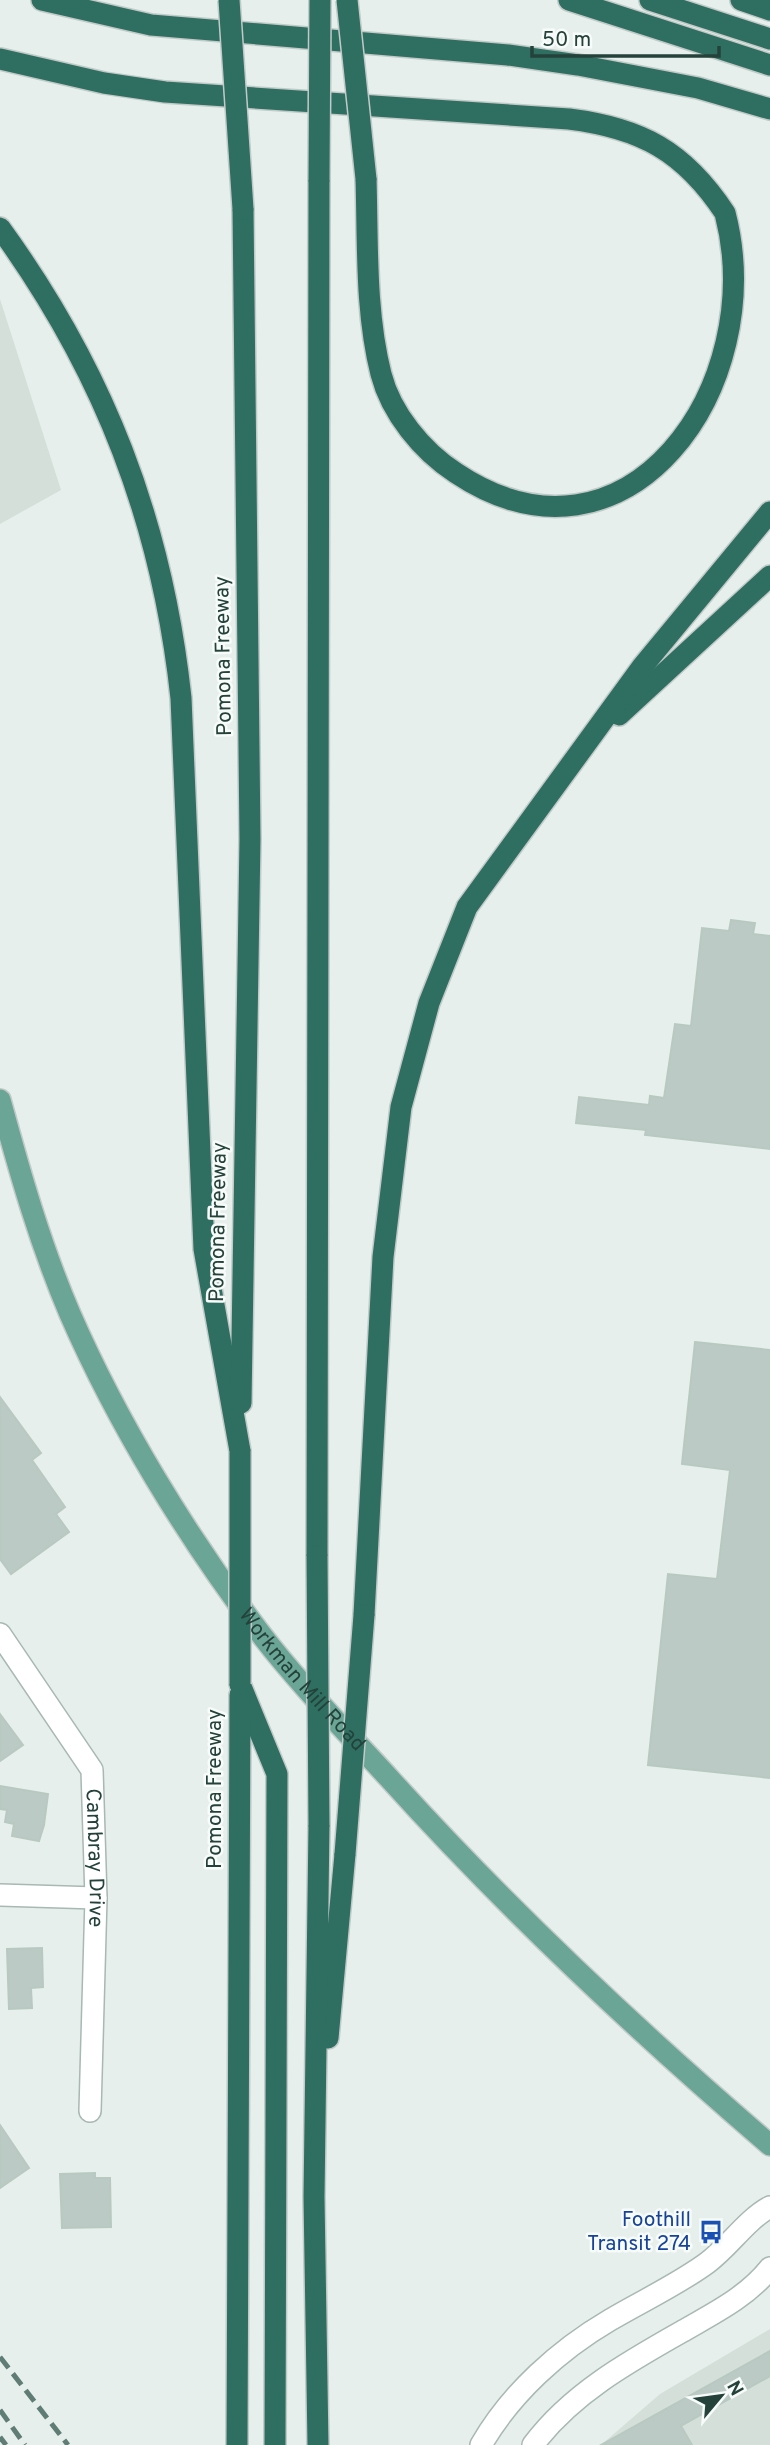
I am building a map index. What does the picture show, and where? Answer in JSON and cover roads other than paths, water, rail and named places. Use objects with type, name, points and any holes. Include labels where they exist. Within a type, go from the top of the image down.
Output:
[{"type":"highway","points":[[42,0],[151,25],[509,55],[578,65],[698,88],[770,109]]},
{"type":"highway","points":[[229,0],[243,209]]},
{"type":"highway","name":"Pomona Freeway","points":[[237,2445],[240,1451],[250,839],[243,209],[244,0]]},
{"type":"highway","points":[[318,2445],[314,2197],[318,1825],[320,0]]},
{"type":"highway","points":[[347,0],[366,179],[371,312],[381,375],[402,419],[436,460],[473,485],[524,503],[565,508],[613,502],[660,479],[697,454]]},
{"type":"highway","points":[[569,0],[770,65]]},
{"type":"highway","points":[[650,0],[770,39]]},
{"type":"highway","points":[[741,0],[770,10]]},
{"type":"highway","points":[[0,59],[104,83],[165,92],[613,125],[646,138],[675,158],[710,191],[738,234],[753,291]]},
{"type":"highway","points":[[0,228],[33,273],[79,349],[109,414],[137,484],[158,560],[174,634],[182,712],[204,1249],[240,1451]]},
{"type":"highway","points":[[314,2197],[364,1615],[383,1257],[401,1107],[429,1003],[467,907],[642,667],[770,512]]},
{"type":"highway","points":[[586,745],[770,576]]},
{"type":"highway","points":[[240,1684],[277,1774],[275,2445]]},
{"type":"main road","name":"Workman Mill Road","points":[[0,1100],[30,1213],[71,1316],[140,1450],[205,1555],[261,1634],[423,1816],[519,1916],[609,2004],[770,2145]]},
{"type":"street","name":"Cambray Drive","points":[[0,1634],[92,1770],[96,1898],[90,2111]]},
{"type":"street","points":[[0,1895],[96,1898]]},
{"type":"street","points":[[481,2445],[511,2403],[542,2370],[585,2335],[704,2265],[730,2245],[758,2213],[770,2207]]},
{"type":"street","points":[[533,2445],[570,2405],[604,2379],[731,2304],[770,2268]]},
{"type":"railway","points":[[0,2357],[68,2445]]},
{"type":"railway","points":[[0,2410],[25,2445]]},
{"type":"railway","points":[[0,2437],[6,2445]]},
{"type":"place","name":"Foothill Transit 274","points":[[711,2232]]}]
